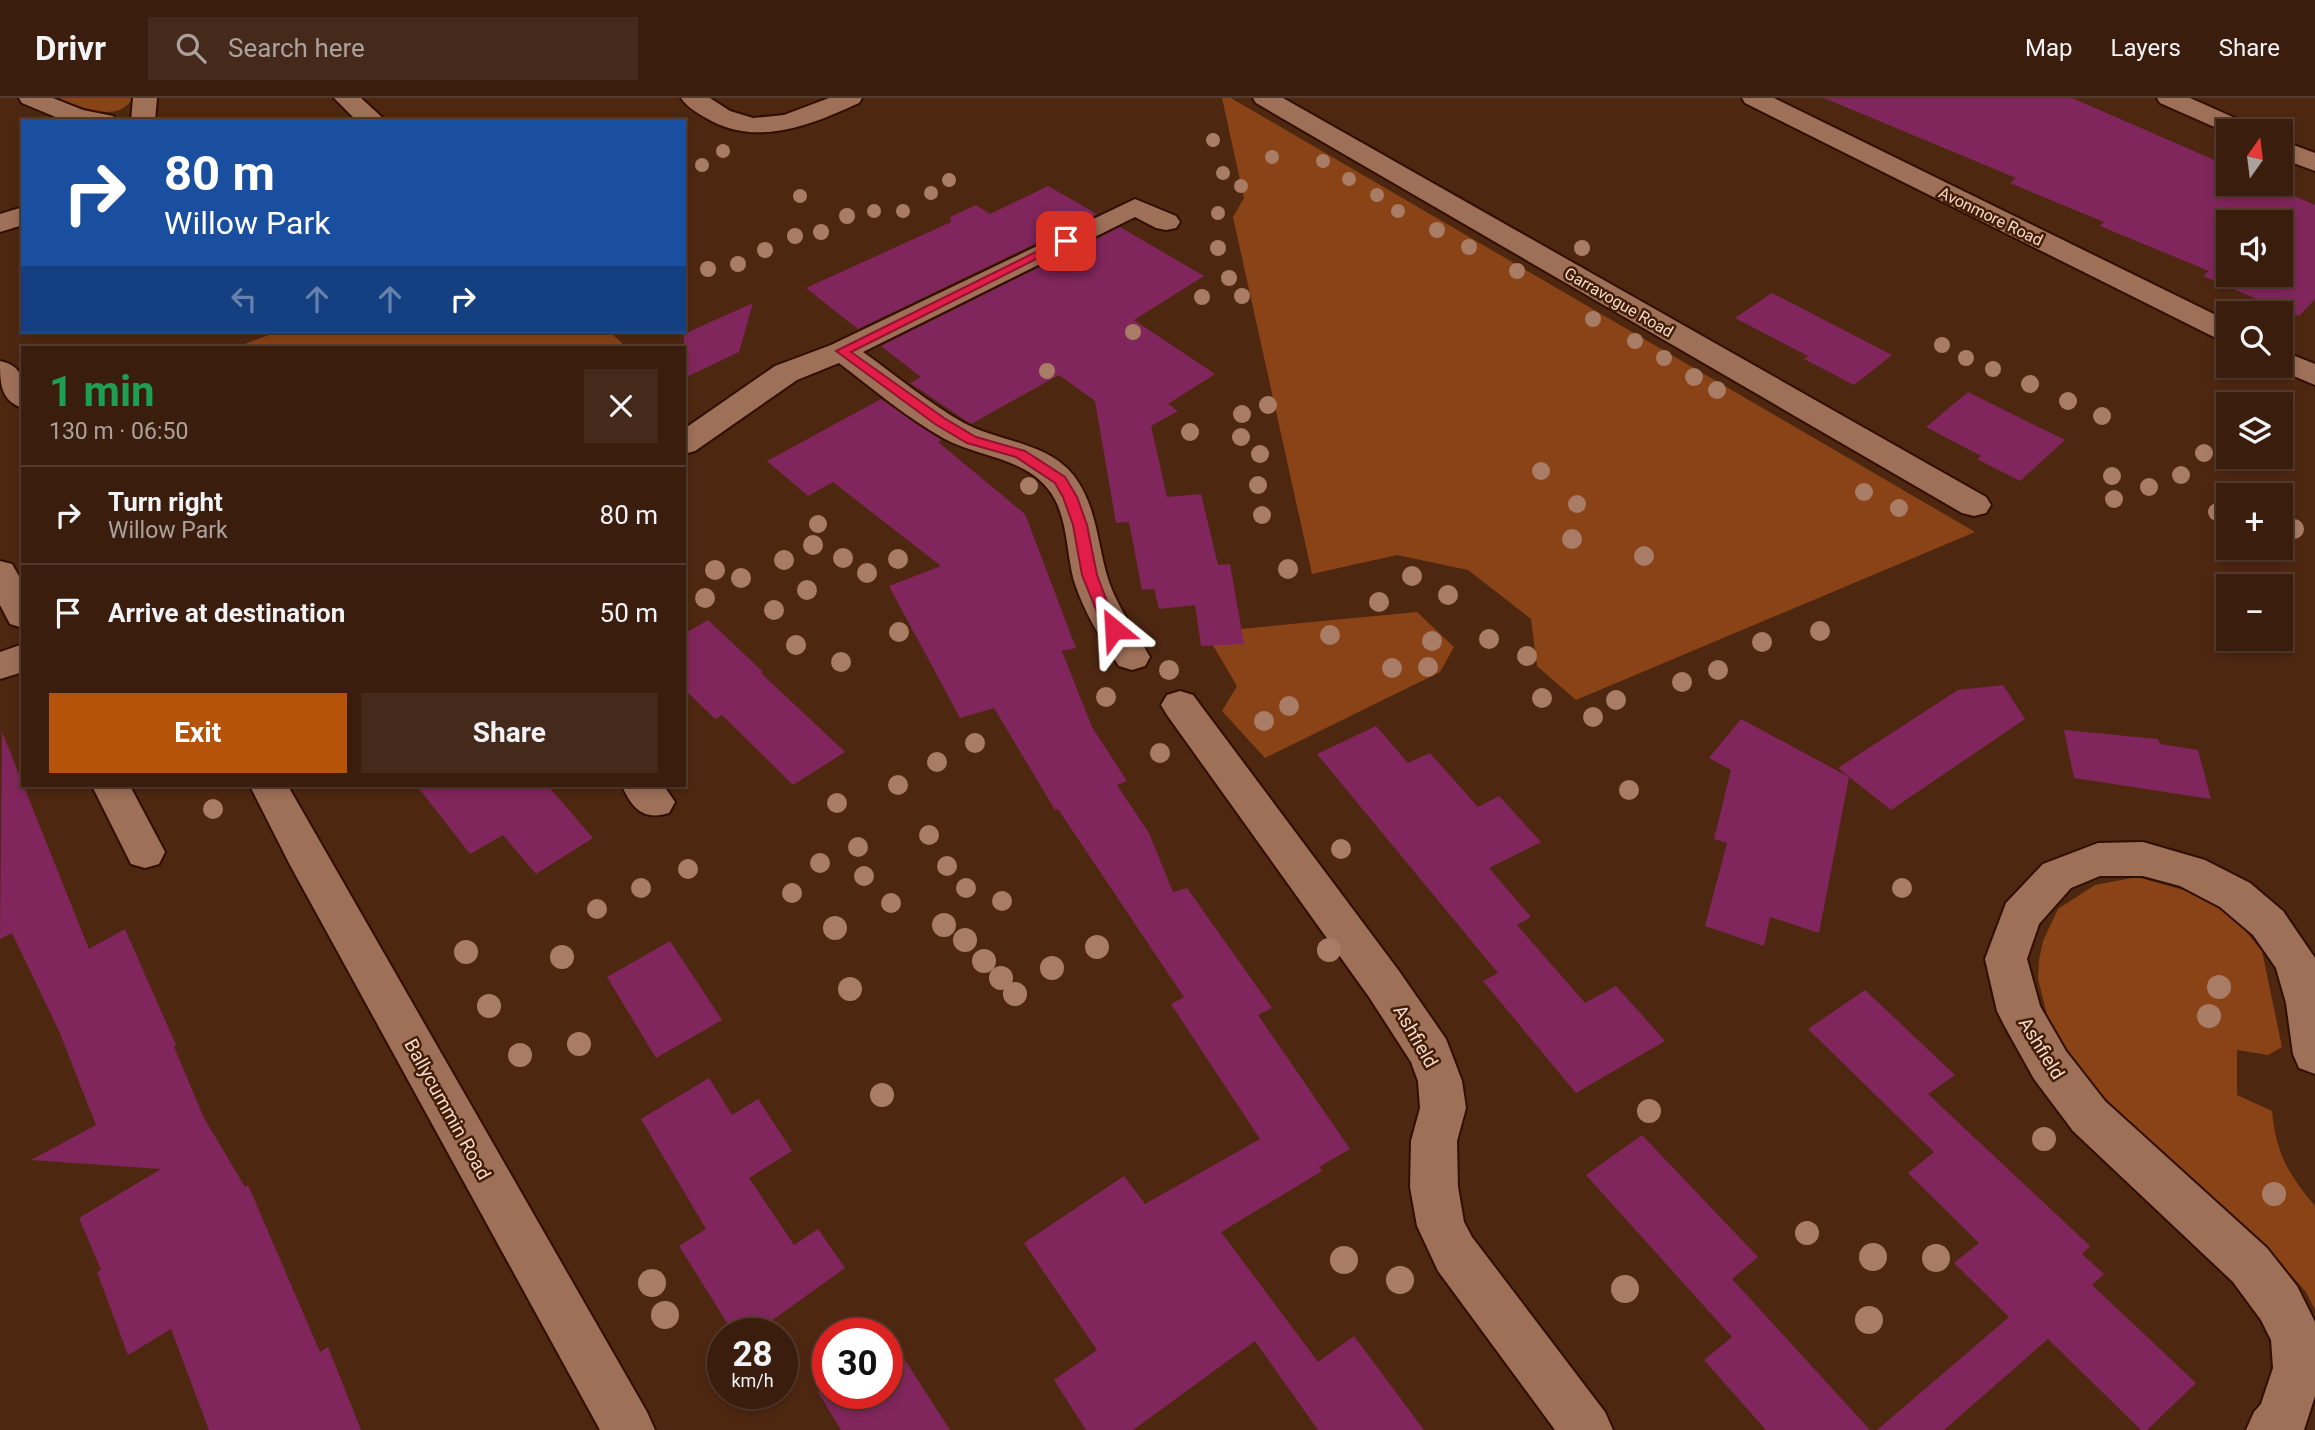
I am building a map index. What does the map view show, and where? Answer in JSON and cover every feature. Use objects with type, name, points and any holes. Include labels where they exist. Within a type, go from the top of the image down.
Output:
[{"type":"street","points":[[32,98],[78,117],[91,119]]},
{"type":"street","points":[[346,98],[371,119]]},
{"type":"street","points":[[693,98],[722,117],[747,124],[779,124],[806,117],[850,98]]},
{"type":"street","name":"Garravogue Road","points":[[1265,98],[1974,505]]},
{"type":"street","name":"Avonmore Road","points":[[1754,98],[2216,327]]},
{"type":"street","points":[[2169,98],[2217,119]]},
{"type":"street","points":[[2293,154],[2315,163]]},
{"type":"street","points":[[686,443],[786,373],[842,351],[1135,207],[1167,222]]},
{"type":"street","points":[[0,224],[21,216]]},
{"type":"street","points":[[842,351],[940,421],[972,440],[1020,454],[1060,480],[1076,516],[1090,575],[1104,612],[1132,657]]},
{"type":"street","points":[[2293,365],[2315,376]]},
{"type":"street","points":[[1,373],[21,396]]},
{"type":"street","points":[[0,573],[21,611]]},
{"type":"street","points":[[0,666],[21,657]]},
{"type":"street","name":"Ashfield","points":[[1181,705],[1384,984],[1430,1053],[1440,1081],[1443,1108],[1434,1153],[1434,1187],[1441,1226],[1455,1254],[1587,1430]]},
{"type":"street","points":[[112,787],[145,852]]},
{"type":"street","name":"Ballycummin Road","points":[[270,787],[304,853],[629,1430]]},
{"type":"street","name":"Ashfield","points":[[2272,1430],[2282,1420],[2298,1367],[2296,1337],[2278,1303],[2250,1265],[2089,1116],[2050,1065],[2019,1011],[2006,959],[2021,915],[2057,876],[2098,860],[2143,859],[2191,872],[2235,895],[2268,923],[2295,961],[2308,1003],[2315,1054]]},
{"type":"shaded area","points":[[58,98],[133,98],[126,106],[108,112],[87,109]]},
{"type":"shaded area","points":[[1222,98],[1231,98],[1975,532],[1576,700],[1537,666],[1531,619],[1468,570],[1397,555],[1312,574],[1233,217],[1244,198]]},
{"type":"shaded area","points":[[275,333],[611,333],[625,346],[239,346]]},
{"type":"shaded area","points":[[1417,612],[1454,647],[1440,672],[1265,758],[1222,711],[1237,686],[1211,642],[1240,629]]},
{"type":"shaded area","points":[[2137,877],[2194,893],[2234,917],[2262,951],[2282,1047],[2268,1055],[2237,1050],[2237,1095],[2272,1111],[2280,1151],[2297,1184],[2315,1206],[2315,1310],[2306,1292],[2275,1257],[2088,1083],[2051,1030],[2038,979],[2039,960],[2043,941],[2058,909],[2095,885]]},
{"type":"building","points":[[1824,98],[2072,98],[2216,161],[2216,196],[2293,195],[2315,205],[2315,299],[2299,316],[2293,314],[2293,301],[2263,301],[2229,287],[2293,287],[2293,210],[2216,210],[2216,281],[2203,276],[2209,271],[2100,226],[2104,222],[2010,183],[2016,178]]},
{"type":"building","points":[[1048,186],[1097,214],[858,329],[806,288],[951,222],[950,217],[976,205],[990,214]]},
{"type":"building","points":[[1120,227],[1204,276],[1134,320],[1215,374],[1168,404],[1178,411],[1151,426],[1167,497],[1201,494],[1218,565],[1230,564],[1244,644],[1201,646],[1195,605],[1159,609],[1154,589],[1142,590],[1129,522],[1116,523],[1095,401],[1059,375],[971,424],[910,383],[921,377],[881,346]]},
{"type":"building","points":[[1772,293],[1892,355],[1854,385],[1804,359],[1808,356],[1735,318]]},
{"type":"building","points":[[753,303],[739,352],[686,377],[684,334]]},
{"type":"building","points":[[1968,392],[2065,440],[2020,481],[1977,459],[1981,456],[1926,427]]},
{"type":"building","points":[[881,399],[942,440],[938,442],[1025,514],[1076,648],[1062,651],[1092,727],[1127,781],[1117,785],[1149,833],[1173,892],[1187,888],[1272,1008],[1258,1015],[1350,1149],[1319,1167],[1322,1171],[1221,1232],[1318,1362],[1354,1336],[1424,1430],[1318,1430],[1255,1341],[1133,1430],[1086,1430],[1054,1380],[1097,1350],[1024,1243],[1124,1176],[1145,1204],[1260,1139],[1171,1004],[1184,997],[1058,809],[1055,810],[994,708],[960,718],[889,586],[941,566],[833,482],[808,496],[767,461]]},
{"type":"building","points":[[708,620],[845,752],[793,785],[722,715],[715,719],[686,691],[686,633]]},
{"type":"building","points":[[2003,685],[2025,719],[1891,810],[1838,768],[1958,690]]},
{"type":"building","points":[[1741,719],[1849,777],[1819,933],[1770,917],[1764,946],[1705,926],[1727,843],[1714,839],[1731,770],[1709,758]]},
{"type":"building","points":[[1376,726],[1408,763],[1430,753],[1478,807],[1499,796],[1541,842],[1489,868],[1531,917],[1517,925],[1585,1003],[1616,986],[1665,1041],[1576,1093],[1483,981],[1498,973],[1317,754]]},
{"type":"building","points":[[2064,730],[2158,739],[2160,744],[2198,750],[2211,799],[2074,778]]},
{"type":"building","points":[[2,732],[21,779],[21,787],[24,787],[89,949],[125,929],[176,1045],[174,1047],[204,1118],[245,1187],[248,1185],[320,1352],[328,1347],[361,1430],[209,1430],[171,1329],[128,1355],[97,1272],[101,1270],[79,1218],[161,1169],[31,1160],[96,1125],[59,1031],[12,933],[0,939]]},
{"type":"building","points":[[418,787],[549,787],[593,838],[536,874],[503,835],[470,854]]},
{"type":"building","points":[[670,941],[722,1020],[656,1058],[607,977]]},
{"type":"building","points":[[1865,990],[1955,1075],[1928,1094],[2090,1246],[2082,1254],[2104,1274],[2092,1285],[2196,1383],[2147,1430],[2141,1430],[2048,1339],[1944,1430],[1877,1430],[2009,1317],[1954,1263],[1979,1243],[1908,1173],[1934,1152],[1808,1029]]},
{"type":"building","points":[[709,1078],[732,1115],[758,1099],[792,1151],[749,1178],[794,1245],[818,1229],[845,1268],[775,1318],[724,1318],[679,1246],[706,1229],[641,1119]]},
{"type":"building","points":[[1642,1135],[1758,1257],[1732,1279],[1870,1430],[1766,1430],[1704,1360],[1732,1337],[1586,1175]]},
{"type":"building","points":[[903,1357],[950,1430],[841,1430],[828,1409],[903,1409]]},
{"type":"route","points":[[1066,241],[842,351],[940,421],[972,440],[1015,451],[1033,460],[1060,480],[1070,497],[1080,525],[1090,575],[1104,612],[1114,629]]}]
